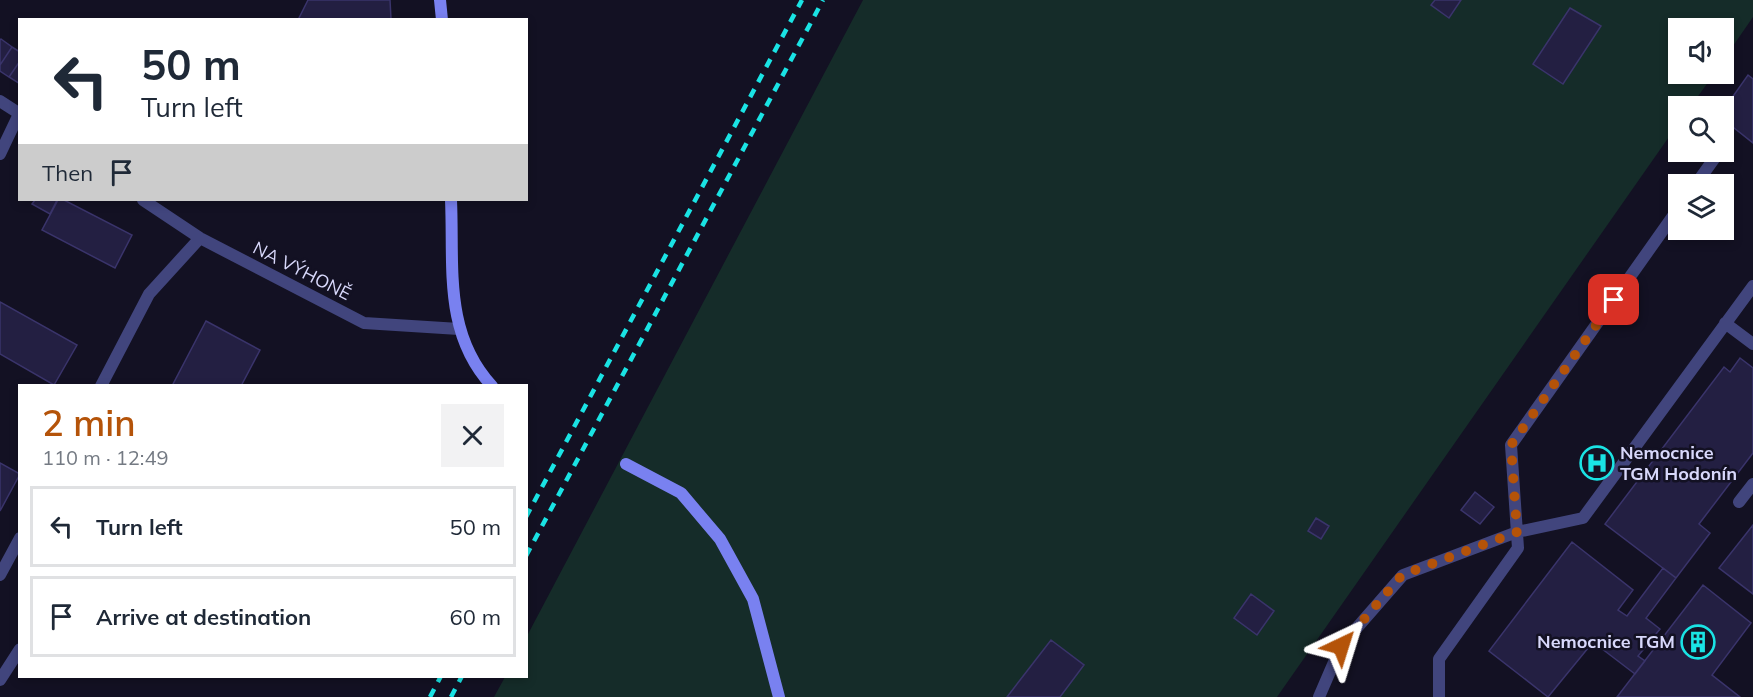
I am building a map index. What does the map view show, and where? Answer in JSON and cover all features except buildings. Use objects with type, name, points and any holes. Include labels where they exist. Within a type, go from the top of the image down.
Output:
[{"type":"main road","points":[[440,0],[442,18]]},
{"type":"main road","points":[[451,201],[453,280],[459,329],[472,362],[490,384]]},
{"type":"main road","points":[[626,464],[681,493],[720,539],[753,599],[779,697]]},
{"type":"lane","points":[[0,101],[18,113]]},
{"type":"lane","points":[[0,154],[18,116]]},
{"type":"lane","name":"NA VÝHONĚ","points":[[144,201],[200,238],[364,323],[459,329]]},
{"type":"lane","points":[[1438,697],[1439,659],[1518,548],[1511,445],[1668,223]]},
{"type":"lane","points":[[101,384],[149,294],[200,238]]},
{"type":"lane","points":[[1319,697],[1341,646],[1402,575],[1517,532],[1583,518],[1753,286]]},
{"type":"lane","points":[[1725,323],[1753,344]]},
{"type":"lane","points":[[1739,502],[1753,484]]},
{"type":"lane","points":[[0,575],[18,542]]},
{"type":"lane","points":[[8,559],[18,565]]},
{"type":"lane","points":[[0,680],[18,652]]},
{"type":"green space","points":[[863,0],[1753,0],[1753,17],[1734,45],[1734,18],[1668,18],[1668,84],[1707,84],[1698,96],[1668,96],[1668,138],[1277,697],[494,697],[504,678],[528,678],[528,634]]},
{"type":"railway","points":[[528,513],[802,0]]},
{"type":"railway","points":[[528,552],[823,0]]},
{"type":"railway","points":[[430,697],[440,678]]},
{"type":"railway","points":[[451,697],[461,678]]},
{"type":"place","name":"Nemocnice TGM Hodonín","points":[[1597,463]]},
{"type":"place","name":"Nemocnice TGM","points":[[1698,642]]},
{"type":"route","points":[[1341,646],[1402,575],[1517,532],[1511,445],[1614,300]]}]
